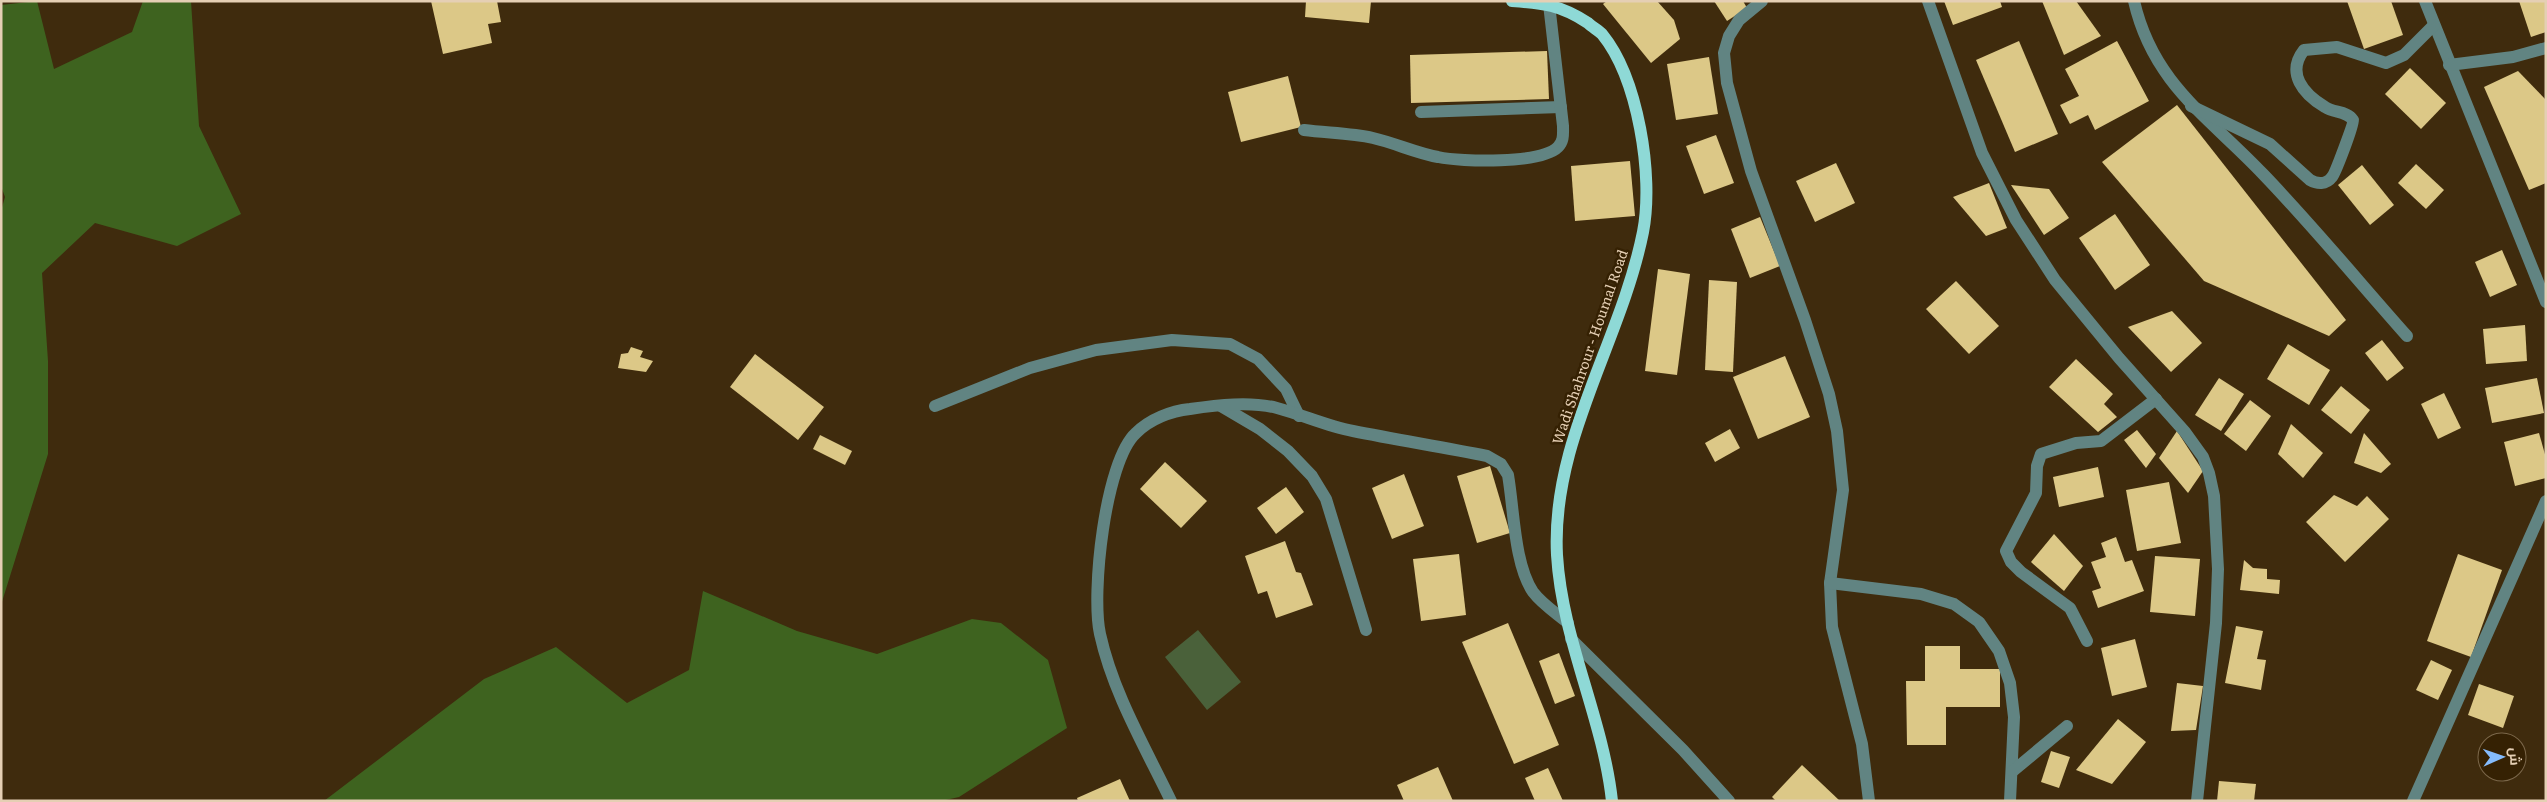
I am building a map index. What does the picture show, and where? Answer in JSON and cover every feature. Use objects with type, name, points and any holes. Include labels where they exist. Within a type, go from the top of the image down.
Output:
[{"type":"main road","name":"Wadi Shahrour - Houmal Road","points":[[1512,1],[1549,4],[1572,12],[1601,33],[1626,75],[1642,134],[1646,180],[1644,230],[1630,282],[1572,440],[1560,495],[1557,555],[1571,639],[1598,739],[1612,801]]},
{"type":"street","points":[[1762,1],[1739,20],[1729,36],[1724,53],[1727,83],[1751,171],[1805,320],[1829,394],[1837,430],[1843,490],[1830,583],[1832,627],[1862,744],[1869,801]]},
{"type":"street","points":[[1928,1],[1982,153],[2016,220],[2055,280],[2119,358],[2168,410],[2203,457],[2209,473],[2214,504],[2218,569],[2216,623],[2197,801]]},
{"type":"street","points":[[2425,1],[2449,65],[2546,302]]},
{"type":"street","points":[[2133,2],[2146,40],[2168,79],[2191,106],[2263,174],[2407,336]]},
{"type":"street","points":[[1304,130],[1371,138],[1438,157],[1468,160],[1523,158],[1544,155],[1557,148],[1563,140],[1549,4]]},
{"type":"street","points":[[2191,106],[2270,144],[2310,180],[2316,184],[2323,183],[2332,177],[2352,130],[2353,120],[2350,116],[2327,108],[2312,98],[2295,72],[2296,60],[2304,50],[2336,47],[2386,63],[2404,55],[2434,25]]},
{"type":"street","points":[[2449,65],[2513,57],[2546,48]]},
{"type":"street","points":[[1421,112],[1561,107]]},
{"type":"street","points":[[935,406],[1039,366],[1096,350],[1172,340],[1230,344],[1258,359],[1286,389],[1299,416]]},
{"type":"street","points":[[2087,641],[2070,608],[2021,572],[2008,556],[2008,545],[2036,493],[2037,466],[2041,454],[2076,443],[2101,441],[2156,399]]},
{"type":"street","points":[[1171,801],[1126,709],[1100,633],[1097,596],[1102,542],[1110,494],[1124,452],[1134,434],[1156,418],[1188,409],[1221,406],[1276,408],[1351,430],[1487,456],[1501,464],[1508,475],[1522,566],[1529,583],[1533,591],[1547,606],[1568,623]]},
{"type":"street","points":[[1221,406],[1267,435],[1288,451],[1312,476],[1326,499],[1366,630]]},
{"type":"street","points":[[2413,801],[2546,501]]},
{"type":"street","points":[[1830,583],[1921,594],[1954,604],[1979,622],[1999,652],[2010,682],[2014,717],[2013,772],[2010,801]]},
{"type":"street","points":[[1571,639],[1683,750],[1729,801]]},
{"type":"street","points":[[2013,772],[2066,726]]},
{"type":"green space","points":[[37,1],[54,69],[132,32],[143,1],[191,1],[199,126],[241,214],[177,246],[95,223],[42,273],[48,361],[48,454],[1,605],[1,211],[5,197],[1,186],[1,5]]},
{"type":"green space","points":[[703,591],[797,631],[877,654],[972,619],[1001,623],[1048,660],[1067,728],[959,797],[941,801],[324,801],[484,679],[556,647],[627,703],[689,670]]},
{"type":"green space","points":[[1198,630],[1241,682],[1207,710],[1165,657]]},
{"type":"building","points":[[431,1],[497,1],[501,22],[488,24],[492,43],[443,54]]},
{"type":"building","points":[[1306,1],[1371,1],[1369,23],[1305,17]]},
{"type":"building","points":[[1607,1],[1657,1],[1674,20],[1680,39],[1651,63],[1603,4]]},
{"type":"building","points":[[1714,1],[1743,1],[1747,8],[1727,21]]},
{"type":"building","points":[[1944,1],[2000,1],[2002,7],[1953,25]]},
{"type":"building","points":[[2042,1],[2076,1],[2101,36],[2064,55]]},
{"type":"building","points":[[2347,1],[2391,1],[2403,35],[2364,49]]},
{"type":"building","points":[[2519,1],[2546,1],[2546,32],[2531,37]]},
{"type":"building","points":[[2019,41],[2058,134],[2015,152],[1976,60]]},
{"type":"building","points":[[2117,41],[2149,101],[2095,130],[2088,115],[2070,124],[2060,105],[2079,96],[2065,69]]},
{"type":"building","points":[[1547,51],[1549,99],[1411,103],[1410,55]]},
{"type":"building","points":[[1709,57],[1718,114],[1676,120],[1667,64]]},
{"type":"building","points":[[2410,68],[2446,103],[2421,129],[2385,94]]},
{"type":"building","points":[[2518,71],[2546,100],[2546,183],[2529,190],[2484,87]]},
{"type":"building","points":[[1288,76],[1301,127],[1241,142],[1228,92]]},
{"type":"building","points":[[2177,105],[2346,320],[2329,336],[2204,281],[2102,162]]},
{"type":"building","points":[[1716,135],[1734,183],[1704,194],[1686,146]]},
{"type":"building","points":[[1630,161],[1635,216],[1575,221],[1571,166]]},
{"type":"building","points":[[1836,163],[1855,203],[1815,222],[1796,181]]},
{"type":"building","points":[[2416,164],[2444,190],[2426,209],[2398,183]]},
{"type":"building","points":[[2362,165],[2394,205],[2370,225],[2338,185]]},
{"type":"building","points":[[1989,183],[2007,228],[1986,236],[1953,197]]},
{"type":"building","points":[[2011,185],[2049,189],[2069,218],[2044,235]]},
{"type":"building","points":[[2115,214],[2150,265],[2115,290],[2079,238]]},
{"type":"building","points":[[1760,217],[1780,266],[1750,278],[1731,229]]},
{"type":"building","points":[[2502,250],[2517,285],[2490,297],[2475,262]]},
{"type":"building","points":[[1658,269],[1690,274],[1677,375],[1645,371]]},
{"type":"building","points":[[1709,280],[1737,282],[1733,372],[1705,370]]},
{"type":"building","points":[[1956,281],[1999,326],[1969,354],[1926,309]]},
{"type":"building","points":[[2172,311],[2202,343],[2171,372],[2128,327]]},
{"type":"building","points":[[2525,325],[2527,361],[2486,364],[2483,329]]},
{"type":"building","points":[[2382,340],[2404,368],[2387,381],[2365,353]]},
{"type":"building","points":[[2288,344],[2330,370],[2309,405],[2267,379]]},
{"type":"building","points":[[631,347],[643,351],[640,357],[653,361],[646,372],[618,368],[621,354],[628,353]]},
{"type":"building","points":[[755,354],[824,407],[798,440],[730,387]]},
{"type":"building","points":[[1785,356],[1810,417],[1758,439],[1733,377]]},
{"type":"building","points":[[2076,359],[2113,394],[2104,404],[2117,417],[2098,432],[2049,387]]},
{"type":"building","points":[[2219,378],[2244,394],[2221,431],[2195,415]]},
{"type":"building","points":[[2537,378],[2544,413],[2492,423],[2485,388]]},
{"type":"building","points":[[2341,386],[2370,410],[2351,434],[2321,410]]},
{"type":"building","points":[[2444,393],[2461,428],[2438,439],[2421,404]]},
{"type":"building","points":[[2250,400],[2271,416],[2246,451],[2224,434]]},
{"type":"building","points":[[2291,424],[2323,453],[2303,478],[2278,454]]},
{"type":"building","points":[[1730,429],[1740,448],[1715,462],[1705,443]]},
{"type":"building","points":[[2137,430],[2156,454],[2146,468],[2124,440]]},
{"type":"building","points":[[2177,431],[2203,471],[2188,493],[2159,458]]},
{"type":"building","points":[[2364,433],[2391,464],[2381,473],[2354,463]]},
{"type":"building","points":[[2539,433],[2546,458],[2546,478],[2515,486],[2504,442]]},
{"type":"building","points":[[820,435],[852,451],[845,465],[813,449]]},
{"type":"building","points":[[1165,462],[1207,501],[1181,528],[1140,489]]},
{"type":"building","points":[[1490,466],[1510,533],[1477,543],[1457,476]]},
{"type":"building","points":[[2098,467],[2104,497],[2059,507],[2053,477]]},
{"type":"building","points":[[1404,474],[1424,526],[1392,539],[1372,488]]},
{"type":"building","points":[[2169,482],[2181,543],[2137,551],[2126,490]]},
{"type":"building","points":[[1286,487],[1304,512],[1276,534],[1257,508]]},
{"type":"building","points":[[2334,495],[2357,506],[2367,496],[2389,519],[2345,562],[2306,522]]},
{"type":"building","points":[[2054,534],[2083,566],[2064,591],[2031,562]]},
{"type":"building","points":[[2116,537],[2125,562],[2132,560],[2144,591],[2098,608],[2092,591],[2101,588],[2091,562],[2106,557],[2101,543]]},
{"type":"building","points":[[1285,541],[1296,572],[1301,573],[1313,605],[1276,618],[1267,591],[1258,594],[1245,556]]},
{"type":"building","points":[[1459,554],[1466,615],[1421,621],[1413,559]]},
{"type":"building","points":[[2458,554],[2502,570],[2471,657],[2427,641]]},
{"type":"building","points":[[2155,556],[2200,559],[2195,616],[2150,612]]},
{"type":"building","points":[[2244,560],[2253,568],[2267,569],[2267,579],[2280,580],[2279,594],[2240,590]]},
{"type":"building","points":[[1508,623],[1559,745],[1514,764],[1462,642]]},
{"type":"building","points":[[2236,626],[2263,631],[2257,659],[2266,660],[2261,690],[2225,683]]},
{"type":"building","points":[[2135,639],[2147,687],[2112,696],[2101,648]]},
{"type":"building","points":[[1925,646],[1960,646],[1960,669],[2000,669],[2000,707],[1946,707],[1946,745],[1907,745],[1906,681],[1925,681]]},
{"type":"building","points":[[1559,653],[1575,696],[1555,704],[1539,661]]},
{"type":"building","points":[[2431,660],[2452,670],[2438,700],[2416,690]]},
{"type":"building","points":[[2177,683],[2203,686],[2196,730],[2171,731]]},
{"type":"building","points":[[2479,684],[2514,696],[2503,728],[2468,715]]},
{"type":"building","points":[[2118,719],[2146,742],[2112,784],[2076,770]]},
{"type":"building","points":[[2051,751],[2070,757],[2059,788],[2041,782]]},
{"type":"building","points":[[1802,765],[1840,801],[1776,801],[1772,797]]},
{"type":"building","points":[[1438,767],[1453,801],[1404,801],[1397,785]]},
{"type":"building","points":[[1548,768],[1563,801],[1535,801],[1525,778]]},
{"type":"building","points":[[1120,779],[1130,801],[1078,801],[1077,798]]},
{"type":"building","points":[[2219,781],[2256,784],[2254,801],[2217,801]]}]
